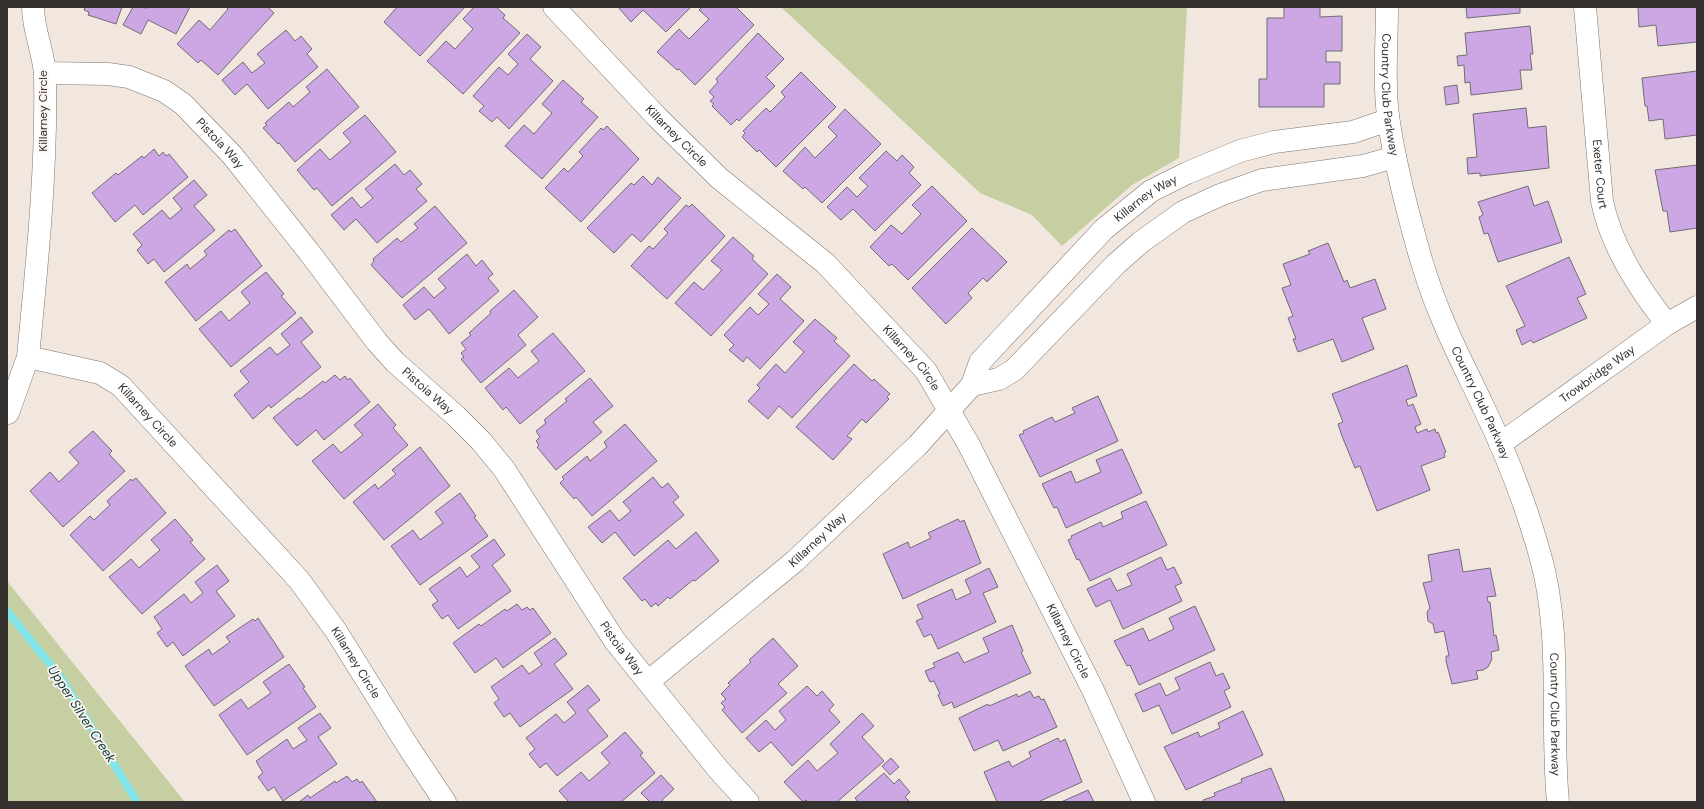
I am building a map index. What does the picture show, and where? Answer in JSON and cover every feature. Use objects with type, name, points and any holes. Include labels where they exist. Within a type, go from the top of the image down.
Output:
[{"type":"street","name":"Killarney Circle","points":[[33,7],[34,28],[45,73],[43,194],[28,357],[100,373],[121,386],[299,580],[344,644],[409,748],[445,802]]},
{"type":"street","name":"Killarney Circle","points":[[554,7],[657,117],[719,178],[825,263],[926,371],[969,445],[1092,688],[1144,802]]},
{"type":"street","name":"Country Club Parkway","points":[[1387,7],[1386,103],[1388,120],[1395,156],[1421,262],[1460,362],[1500,444],[1541,558],[1552,618],[1556,695],[1555,769],[1558,802]]},
{"type":"street","name":"Exeter Court","points":[[1585,7],[1602,202],[1605,218],[1627,265],[1650,303],[1667,324]]},
{"type":"street","name":"Pistoia Way","points":[[45,73],[108,74],[129,77],[164,91],[183,104],[232,155],[309,252],[377,342],[395,362],[456,416],[495,458],[616,641],[650,681],[718,769],[748,802]]},
{"type":"street","name":"Killarney Way","points":[[650,681],[795,561],[918,445],[972,385],[980,362],[1104,229],[1151,191],[1187,172],[1240,152],[1274,142],[1353,132],[1388,120]]},
{"type":"street","points":[[972,385],[999,379],[1014,370],[1116,264],[1171,220],[1194,206],[1262,180],[1363,166],[1395,156]]},
{"type":"street","name":"Trowbridge Way","points":[[1500,444],[1667,324],[1697,307]]},
{"type":"street","points":[[8,413],[28,357]]},
{"type":"green space","points":[[781,7],[1187,7],[1179,158],[1132,185],[1062,246],[1032,215],[980,193]]},
{"type":"green space","points":[[7,581],[185,802],[7,802]]},
{"type":"building","points":[[85,7],[122,7],[116,24],[88,15],[89,12],[84,10]]},
{"type":"building","points":[[133,7],[190,7],[176,34],[148,20],[141,34],[123,25]]},
{"type":"building","points":[[226,7],[268,7],[274,13],[218,75],[201,60],[198,63],[177,44],[199,20],[210,30],[228,9]]},
{"type":"building","points":[[397,7],[465,7],[420,56],[384,22]]},
{"type":"building","points":[[474,7],[496,7],[505,15],[503,18],[520,33],[463,94],[427,61],[446,41],[455,49],[473,29],[463,19]]},
{"type":"building","points":[[618,7],[691,7],[666,32],[643,10],[631,22]]},
{"type":"building","points":[[702,7],[736,7],[754,25],[695,85],[679,69],[677,70],[657,52],[679,29],[689,39],[709,19],[699,10]]},
{"type":"building","points":[[1284,7],[1320,7],[1320,17],[1342,16],[1342,51],[1326,51],[1326,62],[1340,62],[1340,84],[1324,84],[1324,107],[1259,107],[1259,79],[1267,79],[1267,18],[1284,18]]},
{"type":"building","points":[[1466,7],[1520,7],[1520,13],[1467,18]]},
{"type":"building","points":[[1638,7],[1697,7],[1697,42],[1658,46],[1656,25],[1639,27]]},
{"type":"building","points":[[1530,26],[1533,54],[1530,54],[1532,70],[1520,70],[1522,89],[1471,95],[1470,82],[1465,83],[1464,65],[1458,66],[1457,56],[1467,55],[1465,33]]},
{"type":"building","points":[[286,30],[295,41],[301,36],[312,49],[307,54],[318,67],[268,109],[247,84],[235,95],[222,80],[243,62],[252,73],[265,63],[257,54]]},
{"type":"building","points":[[758,33],[784,59],[766,77],[775,86],[739,121],[737,119],[731,125],[712,106],[714,104],[710,101],[714,97],[709,92],[718,82],[716,79]]},
{"type":"building","points":[[527,34],[541,47],[530,59],[553,81],[509,129],[497,117],[492,122],[479,111],[484,106],[473,96],[499,67],[508,75],[518,64],[508,54]]},
{"type":"building","points":[[327,69],[359,107],[295,162],[279,143],[278,144],[263,128],[267,125],[265,123],[289,102],[293,107],[310,92],[306,87]]},
{"type":"building","points":[[1697,71],[1697,135],[1665,139],[1663,119],[1649,121],[1647,106],[1645,106],[1642,78]]},
{"type":"building","points":[[801,72],[836,107],[776,167],[759,150],[757,152],[742,137],[745,133],[743,131],[766,108],[770,112],[785,97],[781,92]]},
{"type":"building","points":[[563,80],[584,99],[581,102],[598,117],[542,179],[505,146],[524,125],[534,134],[552,113],[542,104]]},
{"type":"building","points":[[1457,85],[1459,103],[1446,105],[1444,87]]},
{"type":"building","points":[[1526,108],[1528,128],[1546,126],[1549,168],[1480,176],[1480,173],[1468,174],[1467,158],[1477,157],[1473,114]]},
{"type":"building","points":[[845,109],[881,144],[822,203],[805,187],[803,189],[783,171],[805,147],[815,158],[837,136],[828,127]]},
{"type":"building","points":[[365,115],[396,152],[332,206],[317,188],[314,190],[297,170],[320,149],[330,160],[351,142],[343,133]]},
{"type":"building","points":[[607,126],[639,159],[581,222],[545,188],[564,168],[568,172],[583,156],[579,152],[601,128],[603,130]]},
{"type":"building","points":[[154,149],[159,156],[163,152],[166,156],[169,154],[188,177],[143,215],[135,205],[115,222],[92,193],[116,173],[118,175],[142,156],[144,158]]},
{"type":"building","points":[[886,151],[897,161],[902,155],[914,167],[909,173],[921,185],[875,231],[853,209],[841,220],[827,207],[847,187],[857,197],[868,186],[859,178]]},
{"type":"building","points":[[395,164],[404,175],[410,170],[422,184],[416,189],[427,201],[377,243],[356,219],[344,230],[331,215],[352,197],[361,208],[373,198],[365,189]]},
{"type":"building","points":[[1697,165],[1697,228],[1670,232],[1667,211],[1663,211],[1655,170]]},
{"type":"building","points":[[643,176],[652,185],[658,177],[681,198],[641,242],[632,234],[614,253],[587,228],[631,183],[634,185]]},
{"type":"building","points":[[194,180],[207,195],[194,206],[215,230],[164,272],[154,259],[148,264],[137,250],[142,245],[133,234],[162,210],[170,219],[182,209],[173,198]]},
{"type":"building","points":[[932,186],[967,221],[908,280],[892,264],[889,266],[870,247],[891,225],[902,234],[921,214],[912,205]]},
{"type":"building","points":[[1528,186],[1534,206],[1548,201],[1562,242],[1498,262],[1488,233],[1484,234],[1479,217],[1483,215],[1478,202]]},
{"type":"building","points":[[692,204],[725,236],[667,299],[631,266],[649,246],[653,249],[668,233],[664,229],[686,205],[689,207]]},
{"type":"building","points":[[435,206],[467,243],[402,298],[371,265],[374,261],[373,259],[397,238],[401,242],[418,228],[414,224]]},
{"type":"building","points":[[972,228],[1007,262],[987,282],[983,278],[968,293],[972,298],[946,324],[912,288]]},
{"type":"building","points":[[235,229],[262,266],[196,321],[165,282],[187,264],[190,269],[207,255],[204,251],[229,230],[231,232]]},
{"type":"building","points":[[733,237],[754,256],[752,259],[768,274],[711,336],[675,303],[694,282],[703,290],[722,270],[711,261]]},
{"type":"building","points":[[1328,243],[1344,282],[1347,280],[1350,288],[1375,279],[1386,309],[1362,318],[1374,349],[1342,362],[1333,339],[1298,352],[1293,339],[1296,339],[1288,318],[1293,316],[1282,288],[1291,285],[1283,264],[1310,254],[1308,251]]},
{"type":"building","points":[[467,254],[476,266],[482,260],[493,274],[488,278],[499,291],[449,334],[429,309],[415,320],[403,305],[424,287],[434,298],[446,288],[438,279]]},
{"type":"building","points":[[1569,257],[1586,294],[1577,298],[1587,318],[1533,343],[1531,340],[1522,345],[1516,330],[1525,326],[1506,286]]},
{"type":"building","points":[[266,272],[284,294],[281,296],[296,313],[231,367],[199,329],[221,311],[229,321],[250,303],[241,292]]},
{"type":"building","points":[[777,274],[791,287],[780,299],[804,321],[760,369],[747,357],[743,362],[729,350],[734,345],[724,335],[750,307],[758,315],[769,304],[758,294]]},
{"type":"building","points":[[514,290],[538,317],[518,335],[526,345],[481,383],[461,359],[464,357],[461,353],[466,349],[461,343],[471,335],[469,333],[491,313],[490,311]]},
{"type":"building","points":[[301,317],[313,332],[301,342],[321,367],[271,408],[269,405],[253,419],[234,395],[249,382],[240,371],[270,347],[277,355],[290,345],[281,334]]},
{"type":"building","points":[[815,319],[837,338],[834,341],[850,356],[792,418],[779,406],[768,419],[748,401],[760,388],[757,385],[776,364],[785,373],[804,352],[793,342]]},
{"type":"building","points":[[553,333],[585,371],[520,424],[506,407],[503,410],[485,388],[509,368],[518,378],[539,361],[531,351]]},
{"type":"building","points":[[854,364],[872,381],[874,379],[890,394],[887,397],[889,399],[866,423],[862,419],[847,436],[852,439],[833,460],[796,427]]},
{"type":"building","points":[[1407,365],[1417,396],[1406,400],[1408,406],[1413,404],[1421,424],[1415,427],[1417,433],[1427,429],[1428,432],[1435,429],[1436,433],[1438,432],[1446,452],[1444,453],[1445,457],[1421,466],[1430,490],[1377,511],[1360,466],[1355,468],[1342,436],[1338,424],[1343,422],[1332,394]]},
{"type":"building","points":[[335,375],[340,380],[345,376],[348,380],[350,378],[370,402],[324,440],[316,430],[297,446],[273,418],[298,398],[300,399],[323,381],[325,383]]},
{"type":"building","points":[[590,378],[613,406],[593,422],[602,432],[556,470],[537,447],[539,445],[536,441],[540,437],[536,431],[546,423],[544,420],[567,401],[565,399]]},
{"type":"building","points":[[1098,396],[1118,441],[1040,477],[1019,435],[1024,433],[1023,431],[1052,417],[1055,422],[1075,413],[1072,408]]},
{"type":"building","points":[[378,404],[396,425],[393,428],[408,445],[344,499],[312,461],[333,444],[341,453],[363,435],[354,425]]},
{"type":"building","points":[[625,424],[657,461],[592,516],[576,497],[574,499],[560,483],[564,479],[562,477],[587,456],[590,461],[607,447],[604,442]]},
{"type":"building","points":[[93,431],[112,451],[109,454],[125,471],[63,527],[30,491],[50,472],[59,482],[79,463],[69,452]]},
{"type":"building","points":[[420,447],[450,486],[384,540],[353,502],[375,484],[378,489],[396,474],[392,470]]},
{"type":"building","points":[[1122,449],[1142,493],[1066,528],[1057,507],[1054,508],[1042,484],[1071,471],[1076,483],[1101,472],[1096,460]]},
{"type":"building","points":[[653,477],[662,488],[668,483],[679,497],[673,502],[684,515],[634,556],[615,532],[602,543],[588,527],[610,510],[619,521],[631,511],[623,502]]},
{"type":"building","points":[[136,478],[166,513],[103,571],[70,535],[90,516],[94,520],[110,505],[107,501],[131,479],[132,481]]},
{"type":"building","points":[[460,493],[476,516],[474,517],[488,536],[420,585],[391,546],[413,530],[420,540],[443,523],[435,512]]},
{"type":"building","points":[[1146,501],[1167,545],[1090,581],[1079,559],[1077,560],[1068,540],[1072,538],[1071,536],[1101,522],[1103,527],[1123,518],[1121,512]]},
{"type":"building","points":[[175,519],[193,540],[190,542],[205,559],[142,614],[109,577],[131,559],[139,568],[160,550],[151,540]]},
{"type":"building","points":[[958,519],[960,522],[964,520],[981,563],[903,599],[883,554],[908,542],[910,548],[931,538],[928,533]]},
{"type":"building","points":[[696,532],[719,561],[695,581],[693,580],[670,599],[668,597],[658,606],[656,603],[651,607],[645,599],[642,601],[623,578],[668,540],[676,549]]},
{"type":"building","points":[[494,539],[505,555],[492,565],[511,591],[458,629],[448,615],[442,619],[432,605],[438,601],[429,589],[460,567],[467,577],[480,567],[471,556]]},
{"type":"building","points":[[1459,549],[1463,572],[1490,568],[1496,596],[1487,597],[1488,602],[1490,602],[1494,636],[1496,635],[1499,650],[1491,652],[1492,659],[1488,667],[1483,670],[1476,671],[1478,679],[1452,684],[1446,661],[1446,656],[1449,656],[1444,631],[1435,633],[1433,624],[1428,621],[1427,612],[1430,608],[1423,583],[1432,581],[1428,555]]},
{"type":"building","points":[[1161,557],[1167,570],[1174,567],[1182,583],[1175,586],[1182,601],[1123,629],[1110,600],[1096,607],[1087,589],[1110,578],[1117,591],[1132,585],[1127,574]]},
{"type":"building","points":[[217,565],[229,581],[216,591],[235,616],[183,656],[173,642],[167,647],[157,633],[162,629],[154,617],[184,594],[191,603],[203,593],[195,582]]},
{"type":"building","points":[[989,568],[998,587],[983,593],[996,622],[938,649],[931,634],[924,637],[916,621],[923,618],[917,605],[952,589],[956,600],[971,593],[965,580]]},
{"type":"building","points":[[517,604],[522,610],[527,607],[530,610],[533,608],[551,633],[503,668],[496,658],[475,673],[453,643],[479,624],[481,626],[505,609],[507,611]]},
{"type":"building","points":[[1195,606],[1215,650],[1139,685],[1130,665],[1127,666],[1114,641],[1143,628],[1149,641],[1174,629],[1169,618]]},
{"type":"building","points":[[258,618],[284,657],[214,706],[185,666],[209,649],[212,655],[230,642],[226,637],[253,619],[255,621]]},
{"type":"building","points":[[1012,625],[1023,651],[1021,652],[1031,673],[954,708],[952,702],[943,706],[938,695],[940,694],[934,681],[930,682],[925,671],[935,667],[933,663],[958,652],[964,663],[989,652],[983,638]]},
{"type":"building","points":[[555,638],[567,654],[554,664],[573,689],[520,727],[510,713],[504,717],[494,703],[499,699],[491,687],[522,665],[529,674],[542,665],[534,653]]},
{"type":"building","points":[[773,638],[798,666],[778,684],[787,693],[742,733],[722,710],[725,707],[721,703],[726,699],[721,694],[730,685],[728,683],[751,662],[749,660]]},
{"type":"building","points":[[1210,662],[1216,676],[1223,673],[1230,688],[1224,691],[1231,707],[1172,734],[1159,705],[1143,712],[1135,694],[1160,683],[1166,696],[1180,689],[1175,678]]},
{"type":"building","points":[[289,664],[305,687],[303,688],[316,707],[247,755],[219,715],[241,699],[248,709],[271,693],[263,682]]},
{"type":"building","points":[[588,685],[600,700],[587,710],[608,736],[557,776],[546,763],[540,768],[529,754],[535,749],[526,738],[556,714],[564,723],[576,713],[567,702]]},
{"type":"building","points":[[807,686],[817,696],[822,691],[834,705],[829,710],[840,722],[792,766],[771,742],[759,752],[746,738],[766,720],[775,730],[786,720],[779,711]]},
{"type":"building","points":[[1030,691],[1034,698],[1039,696],[1041,700],[1044,699],[1057,727],[1003,751],[998,740],[974,751],[959,718],[988,704],[989,706],[1017,694],[1018,697]]},
{"type":"building","points":[[1243,711],[1263,755],[1186,790],[1164,747],[1198,732],[1200,737],[1220,728],[1218,723]]},
{"type":"building","points":[[320,713],[331,728],[318,737],[337,764],[283,801],[274,787],[268,791],[258,777],[263,773],[256,761],[287,739],[293,749],[307,740],[298,728]]},
{"type":"building","points":[[862,713],[874,726],[862,737],[884,761],[837,802],[808,802],[806,800],[803,802],[784,782],[808,760],[817,771],[838,753],[830,744]]},
{"type":"building","points":[[625,732],[643,753],[640,755],[655,773],[621,802],[569,802],[559,791],[581,772],[589,781],[610,763],[601,753]]},
{"type":"building","points":[[1058,738],[1060,742],[1065,739],[1082,782],[1038,802],[997,802],[984,772],[1009,761],[1012,767],[1031,757],[1029,752]]},
{"type":"building","points":[[891,758],[899,767],[890,775],[882,766]]},
{"type":"building","points":[[1271,768],[1285,802],[1204,802],[1203,800],[1215,796],[1214,793],[1242,782],[1241,779]]},
{"type":"building","points":[[884,773],[894,784],[899,779],[910,792],[905,797],[910,802],[858,802],[855,798]]},
{"type":"building","points":[[661,775],[674,789],[662,800],[664,802],[650,802],[641,793]]},
{"type":"building","points":[[347,776],[352,782],[357,779],[360,783],[362,781],[377,802],[299,802],[308,795],[310,798],[335,781],[336,783]]},
{"type":"building","points":[[1088,790],[1094,802],[1061,802]]},
{"type":"waterway","name":"Upper Silver Creek","points":[[7,611],[62,679],[137,802]]}]
